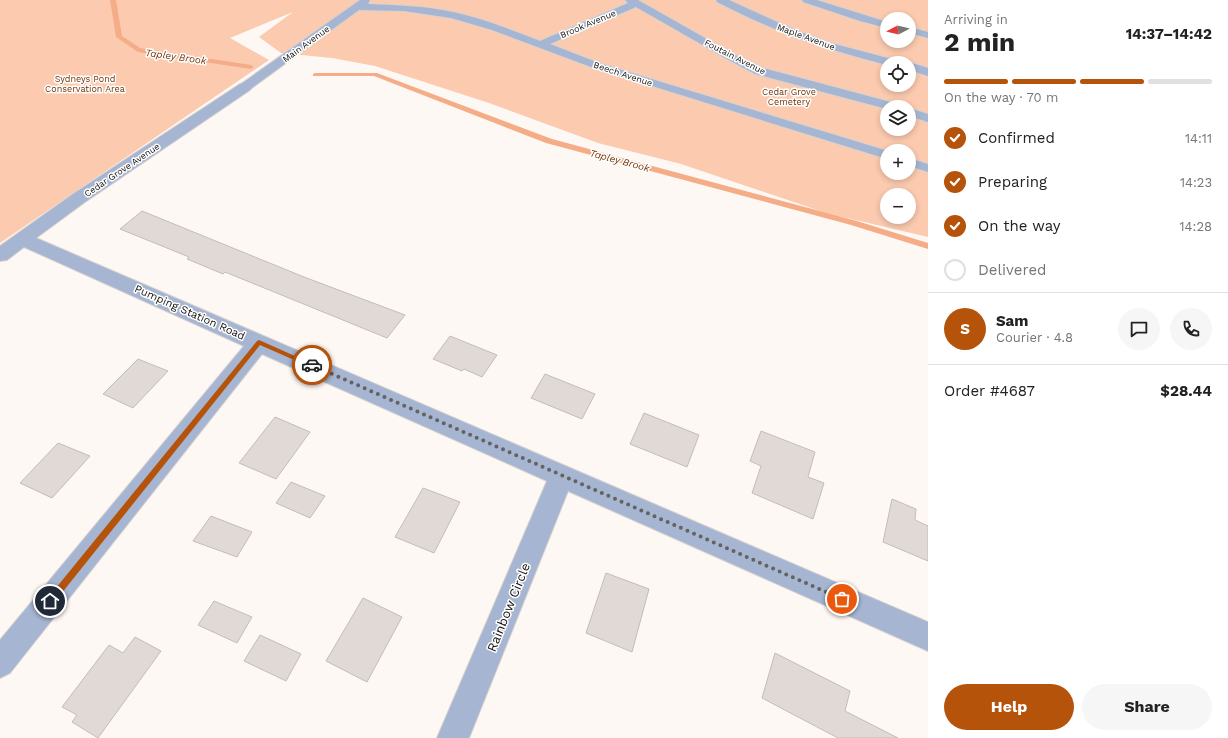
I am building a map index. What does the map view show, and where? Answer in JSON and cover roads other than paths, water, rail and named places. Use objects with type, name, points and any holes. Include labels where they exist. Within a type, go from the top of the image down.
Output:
[{"type":"street","name":"Cedar Grove Avenue","points":[[0,255],[79,198],[245,87]]},
{"type":"street","name":"Pumping Station Road","points":[[22,239],[928,637]]},
{"type":"street","points":[[0,663],[259,342]]},
{"type":"street","name":"Rainbow Circle","points":[[453,738],[562,476]]},
{"type":"lane","name":"Main Avenue","points":[[245,87],[366,0]]},
{"type":"lane","name":"Maple Avenue","points":[[721,0],[769,24],[808,39],[880,59]]},
{"type":"lane","points":[[807,0],[880,23]]},
{"type":"lane","name":"Brook Avenue","points":[[539,44],[633,1]]},
{"type":"lane","name":"Foutain Avenue","points":[[633,1],[731,57],[759,71],[880,103]]},
{"type":"lane","name":"Beech Avenue","points":[[356,7],[404,8],[452,15],[496,28],[594,65],[880,153]]},
{"type":"lane","points":[[916,32],[928,35]]},
{"type":"lane","points":[[916,68],[928,72]]},
{"type":"lane","points":[[916,114],[928,118]]},
{"type":"lane","points":[[916,164],[928,168]]},
{"type":"waterway","name":"Tapley Brook","points":[[113,0],[119,37],[138,50],[251,67]]},
{"type":"waterway","name":"Tapley Brook","points":[[315,75],[375,74],[549,141],[854,223],[928,246]]},
{"type":"park label","name":"Sydneys Pond Conservation Area","points":[[85,84]]},
{"type":"park label","name":"Cedar Grove Cemetery","points":[[789,98]]}]
